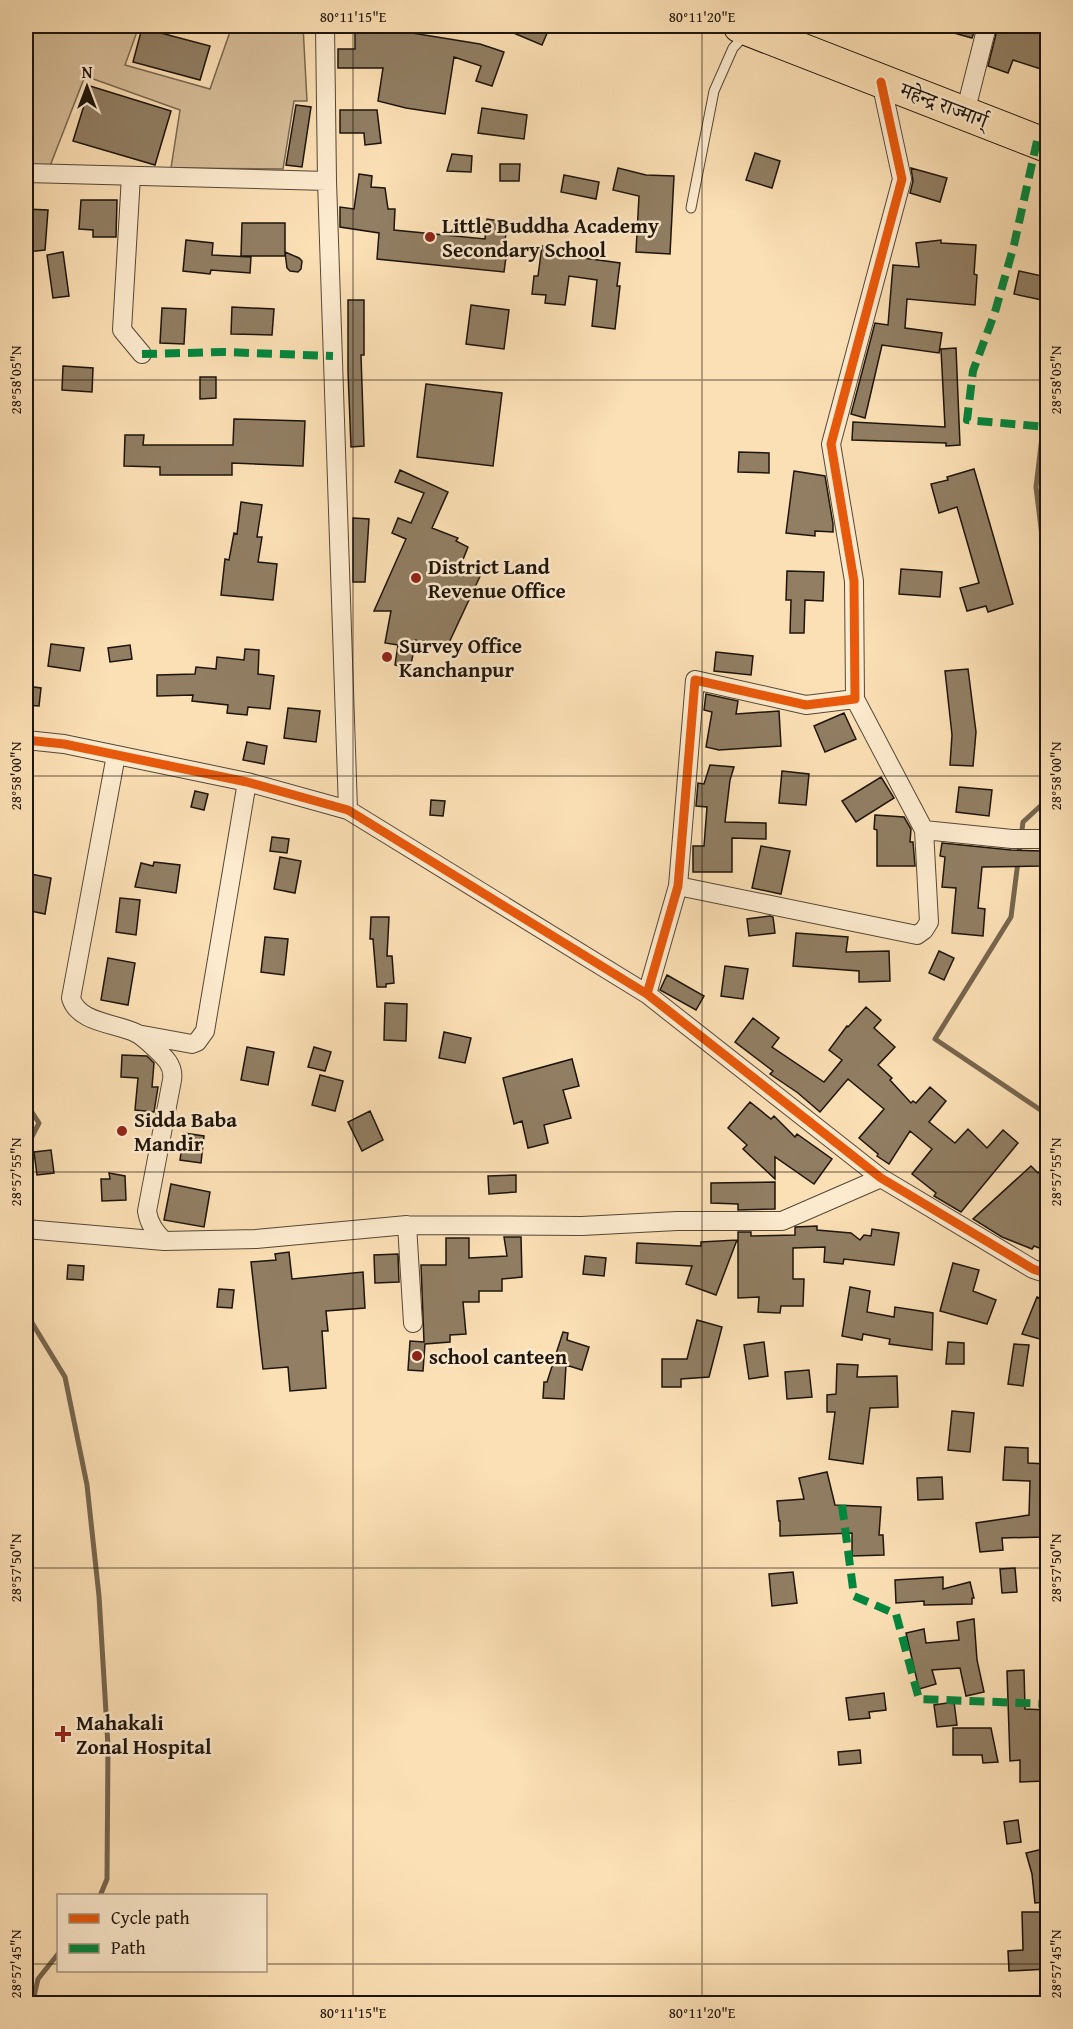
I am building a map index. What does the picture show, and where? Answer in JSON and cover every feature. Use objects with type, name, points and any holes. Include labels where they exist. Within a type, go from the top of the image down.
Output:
[{"type":"highway","name":"महेन्द्र राज्मार्ग्","points":[[745,28],[1047,146]]},
{"type":"street","points":[[325,26],[327,181],[348,810]]},
{"type":"street","points":[[966,113],[987,26]]},
{"type":"street","points":[[678,886],[917,935],[929,922],[924,830],[855,699],[854,581],[831,444],[902,179],[882,82]]},
{"type":"street","points":[[26,173],[327,181]]},
{"type":"street","points":[[131,176],[122,330],[142,354]]},
{"type":"street","points":[[646,994],[678,886],[695,680],[806,705],[855,699]]},
{"type":"street","points":[[26,740],[64,744],[247,782],[348,810],[646,994],[881,1178],[1033,1269],[1047,1274]]},
{"type":"street","points":[[116,755],[71,998],[76,1008],[84,1015],[137,1034],[192,1044],[197,1042],[206,1031],[247,782]]},
{"type":"street","points":[[924,830],[1012,839],[1039,839]]},
{"type":"street","points":[[137,1034],[168,1062],[173,1075],[147,1211],[148,1220],[153,1229],[164,1241]]},
{"type":"street","points":[[26,1229],[164,1241],[256,1239],[407,1226],[582,1226],[677,1221],[782,1221],[881,1178]]},
{"type":"street","points":[[407,1226],[413,1323]]},
{"type":"lane","points":[[691,208],[714,92],[733,48],[745,28]]},
{"type":"shaded area","points":[[26,26],[139,26],[125,65],[210,89],[232,26],[303,26],[307,101],[294,101],[283,169],[171,168],[180,110],[85,76],[50,166],[26,165]]},
{"type":"building","points":[[497,26],[535,26],[548,31],[542,45]]},
{"type":"building","points":[[943,26],[976,26],[972,38],[943,30]]},
{"type":"building","points":[[998,26],[1028,26],[1047,32],[1047,71],[1013,60],[1008,73],[988,66]]},
{"type":"building","points":[[355,27],[385,27],[480,44],[504,52],[492,86],[476,81],[481,66],[454,57],[445,114],[406,108],[378,101],[383,68],[338,68],[338,49],[355,49]]},
{"type":"building","points":[[142,28],[210,46],[200,80],[133,62]]},
{"type":"building","points":[[90,86],[171,111],[155,165],[73,141]]},
{"type":"building","points":[[296,105],[311,107],[302,167],[286,165]]},
{"type":"building","points":[[482,108],[527,115],[524,139],[478,133]]},
{"type":"building","points":[[340,110],[377,110],[381,143],[365,145],[364,133],[340,133]]},
{"type":"building","points":[[755,153],[780,161],[772,188],[746,180]]},
{"type":"building","points":[[452,154],[472,156],[471,172],[447,171]]},
{"type":"building","points":[[500,164],[520,164],[519,181],[500,181]]},
{"type":"building","points":[[618,168],[646,175],[674,176],[670,254],[636,252],[639,196],[613,190]]},
{"type":"building","points":[[911,168],[947,178],[940,202],[910,193],[913,181]]},
{"type":"building","points":[[359,174],[372,176],[371,187],[385,188],[388,209],[395,209],[394,230],[485,239],[487,219],[507,222],[505,242],[508,242],[504,272],[377,259],[379,233],[340,227],[340,207],[354,209]]},
{"type":"building","points":[[564,175],[599,182],[596,199],[561,192]]},
{"type":"building","points":[[81,200],[117,200],[116,237],[93,237],[93,230],[79,229]]},
{"type":"building","points":[[26,209],[48,210],[45,250],[26,252]]},
{"type":"building","points":[[242,223],[285,223],[285,256],[241,256]]},
{"type":"building","points":[[186,240],[213,243],[212,255],[251,257],[250,273],[211,270],[210,274],[183,271]]},
{"type":"building","points":[[941,240],[941,243],[976,245],[975,305],[907,299],[905,328],[942,333],[939,353],[882,345],[865,418],[851,414],[875,323],[888,325],[893,265],[919,267],[916,243]]},
{"type":"building","points":[[542,246],[556,248],[555,254],[620,263],[615,329],[592,326],[597,280],[569,276],[565,305],[545,303],[546,295],[532,294],[534,276],[538,276]]},
{"type":"building","points":[[63,252],[69,296],[53,298],[47,255]]},
{"type":"building","points":[[285,252],[302,261],[298,272],[287,268]]},
{"type":"building","points":[[1019,271],[1047,277],[1047,301],[1014,294]]},
{"type":"building","points":[[348,300],[364,300],[364,355],[361,355],[364,446],[351,447],[348,372]]},
{"type":"building","points":[[471,305],[509,310],[504,349],[466,344]]},
{"type":"building","points":[[232,307],[274,309],[272,335],[231,334]]},
{"type":"building","points":[[162,308],[186,309],[184,344],[160,343]]},
{"type":"building","points":[[956,348],[960,445],[852,440],[853,422],[945,427],[941,349]]},
{"type":"building","points":[[63,366],[93,368],[92,392],[62,390]]},
{"type":"building","points":[[200,377],[216,377],[216,398],[200,399]]},
{"type":"building","points":[[426,384],[502,393],[493,466],[417,457]]},
{"type":"building","points":[[234,419],[305,421],[303,466],[232,463],[232,475],[160,475],[160,467],[124,466],[125,435],[144,435],[143,445],[233,445]]},
{"type":"building","points":[[739,452],[769,453],[769,473],[738,472]]},
{"type":"building","points":[[974,469],[1013,604],[988,612],[986,606],[967,611],[960,588],[979,583],[957,507],[939,513],[931,484],[948,480],[947,477]]},
{"type":"building","points":[[400,470],[448,492],[432,528],[458,538],[456,541],[468,547],[462,562],[482,572],[446,649],[433,643],[426,650],[416,640],[410,669],[395,665],[398,645],[385,643],[391,611],[374,611],[406,539],[392,533],[398,518],[411,523],[424,493],[395,482]]},
{"type":"building","points":[[794,471],[825,476],[833,532],[815,531],[815,536],[786,533]]},
{"type":"building","points":[[241,502],[262,505],[257,537],[262,537],[258,562],[277,564],[273,600],[221,595],[225,559],[229,560],[234,533],[237,534]]},
{"type":"building","points":[[353,518],[369,519],[365,582],[353,582]]},
{"type":"building","points":[[901,569],[942,572],[940,597],[899,594]]},
{"type":"building","points":[[787,571],[824,572],[823,601],[805,600],[804,633],[790,633],[791,600],[786,600]]},
{"type":"building","points":[[51,644],[84,648],[80,671],[48,666]]},
{"type":"building","points":[[130,645],[132,659],[110,662],[108,648]]},
{"type":"building","points":[[245,649],[259,650],[258,674],[274,676],[270,709],[248,707],[247,715],[227,713],[228,705],[192,701],[193,695],[157,696],[157,675],[195,674],[196,667],[216,669],[217,657],[244,660]]},
{"type":"building","points":[[716,652],[753,656],[751,675],[714,671]]},
{"type":"building","points":[[968,669],[976,732],[973,766],[950,765],[952,735],[945,671]]},
{"type":"building","points":[[26,686],[41,688],[39,706],[26,705]]},
{"type":"building","points":[[706,694],[738,701],[736,714],[779,711],[781,746],[719,750],[706,747],[712,712],[704,710]]},
{"type":"building","points":[[288,708],[320,711],[316,742],[284,738]]},
{"type":"building","points":[[844,713],[856,739],[825,752],[814,726]]},
{"type":"building","points":[[247,742],[267,746],[264,764],[243,760]]},
{"type":"building","points":[[710,765],[734,767],[730,780],[725,822],[766,823],[766,839],[732,838],[732,872],[693,872],[693,846],[704,846],[707,807],[696,806],[698,783],[704,784]]},
{"type":"building","points":[[782,771],[809,774],[806,805],[779,803]]},
{"type":"building","points":[[881,777],[894,798],[856,822],[842,801]]},
{"type":"building","points":[[959,787],[992,790],[989,816],[956,812]]},
{"type":"building","points":[[195,791],[208,794],[204,810],[191,807]]},
{"type":"building","points":[[431,800],[445,801],[443,816],[430,815]]},
{"type":"building","points":[[875,815],[904,817],[911,829],[910,842],[913,842],[915,866],[877,866]]},
{"type":"building","points":[[272,837],[289,839],[287,853],[270,851]]},
{"type":"building","points":[[942,843],[1042,851],[1040,866],[982,867],[978,908],[985,909],[983,936],[952,933],[956,888],[942,887],[945,857],[940,856]]},
{"type":"building","points":[[761,846],[790,851],[781,894],[752,888]]},
{"type":"building","points":[[280,857],[301,861],[295,893],[274,889]]},
{"type":"building","points":[[154,862],[180,865],[176,893],[135,887],[141,863],[153,866]]},
{"type":"building","points":[[26,873],[51,878],[45,914],[26,910]]},
{"type":"building","points":[[120,898],[140,900],[136,935],[116,932]]},
{"type":"building","points":[[371,917],[389,917],[387,956],[392,956],[394,983],[386,984],[386,987],[377,987],[373,939],[370,939]]},
{"type":"building","points":[[773,917],[775,933],[749,936],[747,919]]},
{"type":"building","points":[[796,933],[848,937],[846,952],[889,951],[890,981],[859,982],[859,971],[793,966]]},
{"type":"building","points":[[265,937],[288,939],[284,975],[261,972]]},
{"type":"building","points":[[939,951],[954,958],[944,980],[929,973]]},
{"type":"building","points":[[108,958],[135,963],[128,1005],[101,1000]]},
{"type":"building","points":[[725,966],[748,969],[743,999],[721,996]]},
{"type":"building","points":[[667,975],[704,996],[696,1010],[660,990]]},
{"type":"building","points":[[385,1003],[407,1004],[406,1041],[384,1040]]},
{"type":"building","points":[[866,1007],[881,1020],[874,1028],[895,1047],[878,1065],[892,1078],[890,1080],[911,1103],[913,1101],[916,1103],[930,1087],[946,1101],[929,1122],[955,1143],[968,1129],[987,1148],[1003,1130],[1018,1143],[961,1212],[934,1196],[936,1193],[912,1174],[932,1149],[910,1131],[889,1164],[877,1156],[878,1154],[859,1138],[884,1109],[848,1079],[820,1112],[798,1093],[770,1074],[773,1071],[735,1042],[753,1018],[779,1038],[772,1047],[824,1082],[842,1060],[829,1050],[847,1026]]},
{"type":"building","points":[[444,1032],[471,1038],[465,1063],[439,1058]]},
{"type":"building","points":[[247,1047],[274,1052],[268,1085],[241,1080]]},
{"type":"building","points":[[314,1047],[331,1052],[325,1071],[308,1067]]},
{"type":"building","points":[[122,1055],[147,1056],[154,1063],[152,1087],[158,1087],[154,1112],[135,1110],[138,1078],[121,1077]]},
{"type":"building","points":[[572,1059],[579,1086],[563,1090],[571,1118],[544,1125],[548,1143],[528,1148],[522,1121],[514,1124],[503,1078]]},
{"type":"building","points":[[320,1075],[343,1081],[335,1111],[312,1105]]},
{"type":"building","points":[[750,1102],[771,1119],[774,1116],[795,1137],[797,1134],[832,1159],[814,1184],[775,1157],[775,1179],[743,1149],[747,1145],[728,1128]]},
{"type":"building","points":[[370,1111],[383,1140],[362,1151],[348,1122]]},
{"type":"building","points":[[184,1133],[204,1136],[201,1163],[180,1160]]},
{"type":"building","points":[[51,1150],[54,1173],[37,1175],[34,1152]]},
{"type":"building","points":[[1031,1166],[1047,1179],[1047,1251],[1034,1246],[1032,1249],[1002,1237],[973,1219]]},
{"type":"building","points":[[109,1173],[125,1176],[126,1200],[102,1201],[101,1179],[110,1179]]},
{"type":"building","points":[[516,1175],[516,1192],[489,1194],[488,1176]]},
{"type":"building","points":[[775,1182],[775,1209],[738,1210],[738,1204],[711,1203],[711,1183]]},
{"type":"building","points":[[171,1184],[210,1192],[204,1227],[164,1220]]},
{"type":"building","points":[[817,1226],[817,1230],[851,1233],[860,1240],[864,1235],[871,1236],[872,1229],[899,1233],[894,1265],[844,1259],[843,1264],[824,1262],[825,1247],[793,1248],[793,1279],[804,1279],[803,1306],[781,1306],[780,1313],[758,1312],[759,1297],[738,1298],[738,1232],[751,1232],[751,1236],[795,1235],[795,1227]]},
{"type":"building","points":[[504,1237],[521,1237],[522,1277],[502,1279],[502,1291],[479,1291],[479,1302],[463,1302],[466,1334],[450,1335],[450,1342],[425,1344],[423,1371],[408,1370],[410,1341],[424,1342],[421,1265],[446,1265],[446,1238],[469,1238],[469,1258],[507,1256]]},
{"type":"building","points":[[737,1240],[716,1295],[686,1284],[692,1266],[636,1263],[637,1243],[701,1246],[701,1242]]},
{"type":"building","points":[[289,1252],[292,1279],[363,1272],[365,1308],[326,1311],[328,1331],[322,1331],[326,1388],[290,1391],[288,1367],[263,1369],[251,1262],[276,1260],[275,1254]]},
{"type":"building","points":[[398,1254],[399,1282],[375,1283],[374,1255]]},
{"type":"building","points":[[585,1256],[606,1258],[604,1276],[583,1274]]},
{"type":"building","points":[[953,1263],[979,1270],[973,1291],[996,1300],[987,1324],[940,1311]]},
{"type":"building","points":[[68,1265],[84,1266],[83,1280],[67,1279]]},
{"type":"building","points":[[850,1287],[870,1291],[867,1312],[894,1317],[895,1307],[933,1313],[932,1350],[889,1344],[890,1339],[863,1334],[862,1340],[842,1336]]},
{"type":"building","points":[[219,1289],[234,1290],[232,1308],[217,1307]]},
{"type":"building","points":[[1037,1297],[1047,1301],[1047,1341],[1022,1334]]},
{"type":"building","points":[[697,1320],[722,1327],[709,1377],[681,1379],[681,1387],[662,1387],[662,1359],[687,1359]]},
{"type":"building","points":[[563,1332],[568,1333],[567,1340],[589,1347],[582,1370],[566,1365],[564,1399],[543,1398],[544,1382],[547,1382]]},
{"type":"building","points":[[764,1342],[768,1376],[749,1379],[744,1345]]},
{"type":"building","points":[[948,1342],[964,1343],[964,1364],[946,1364]]},
{"type":"building","points":[[1014,1344],[1029,1345],[1023,1386],[1008,1384]]},
{"type":"building","points":[[837,1364],[858,1365],[857,1377],[897,1376],[898,1407],[870,1408],[863,1464],[829,1459],[835,1412],[827,1412],[827,1395],[836,1394]]},
{"type":"building","points":[[809,1370],[812,1397],[787,1399],[785,1372]]},
{"type":"building","points":[[952,1411],[974,1413],[970,1452],[948,1450]]},
{"type":"building","points":[[1005,1447],[1028,1448],[1028,1463],[1047,1464],[1047,1496],[1043,1496],[1044,1537],[1002,1538],[1003,1550],[980,1552],[976,1523],[1029,1515],[1030,1481],[1003,1480]]},
{"type":"building","points":[[827,1472],[835,1505],[881,1507],[879,1535],[883,1535],[884,1555],[852,1556],[852,1533],[780,1536],[777,1501],[804,1499],[799,1478]]},
{"type":"building","points":[[942,1477],[943,1499],[918,1500],[917,1478]]},
{"type":"building","points":[[1015,1568],[1017,1592],[1002,1593],[1000,1569]]},
{"type":"building","points":[[793,1572],[797,1603],[772,1606],[769,1574]]},
{"type":"building","points":[[943,1577],[943,1589],[970,1582],[974,1598],[972,1598],[972,1604],[924,1605],[924,1601],[896,1603],[895,1580]]},
{"type":"building","points":[[974,1619],[977,1660],[984,1692],[966,1696],[960,1668],[932,1670],[936,1684],[919,1689],[906,1633],[924,1629],[926,1643],[959,1640],[957,1622]]},
{"type":"building","points":[[1024,1670],[1025,1709],[1047,1710],[1047,1764],[1044,1764],[1044,1781],[1020,1782],[1020,1760],[1010,1761],[1007,1671]]},
{"type":"building","points":[[884,1693],[886,1710],[869,1712],[870,1718],[849,1720],[846,1698]]},
{"type":"building","points":[[954,1702],[957,1725],[937,1727],[934,1705]]},
{"type":"building","points":[[953,1728],[991,1728],[998,1762],[983,1763],[982,1755],[953,1755]]},
{"type":"building","points":[[860,1750],[861,1763],[839,1765],[838,1752]]},
{"type":"building","points":[[1018,1820],[1021,1842],[1007,1844],[1004,1822]]},
{"type":"building","points":[[1047,1848],[1047,1902],[1035,1903],[1032,1874],[1026,1853]]},
{"type":"building","points":[[1022,1912],[1044,1912],[1047,1969],[1009,1971],[1008,1951],[1023,1950]]},
{"type":"waterway","points":[[1048,411],[1044,420],[1036,487],[1043,544],[1048,553]]},
{"type":"waterway","points":[[1048,799],[1023,822],[1011,917],[935,1039],[1048,1115]]},
{"type":"waterway","points":[[26,1103],[39,1123],[26,1148]]},
{"type":"waterway","points":[[26,1313],[65,1377],[87,1485],[99,1596],[108,1746],[107,1879],[101,1894]]},
{"type":"waterway","points":[[33,2001],[38,1979],[57,1955]]},
{"type":"marked path","points":[[1037,141],[1014,245],[995,312],[973,371],[967,420],[1048,427]]},
{"type":"marked path","points":[[142,354],[224,352],[333,356]]},
{"type":"marked path","points":[[842,1505],[854,1596],[896,1614],[919,1699],[1048,1704]]},
{"type":"cycle path","points":[[647,994],[678,886],[695,680],[806,705],[855,699],[854,581],[831,444],[902,179],[881,82]]},
{"type":"cycle path","points":[[26,740],[64,744],[247,782],[348,810],[647,994],[881,1178],[1033,1269],[1048,1274]]},
{"type":"place","name":"Little Buddha Academy Secondary School","points":[[430,237]]},
{"type":"place","name":"District Land Revenue Office","points":[[416,578]]},
{"type":"place","name":"Survey Office Kanchanpur","points":[[387,657]]},
{"type":"place","name":"Sidda Baba Mandir","points":[[122,1131]]},
{"type":"place","name":"school canteen","points":[[417,1356]]},
{"type":"place","name":"Mahakali Zonal Hospital","points":[[63,1734]]}]
